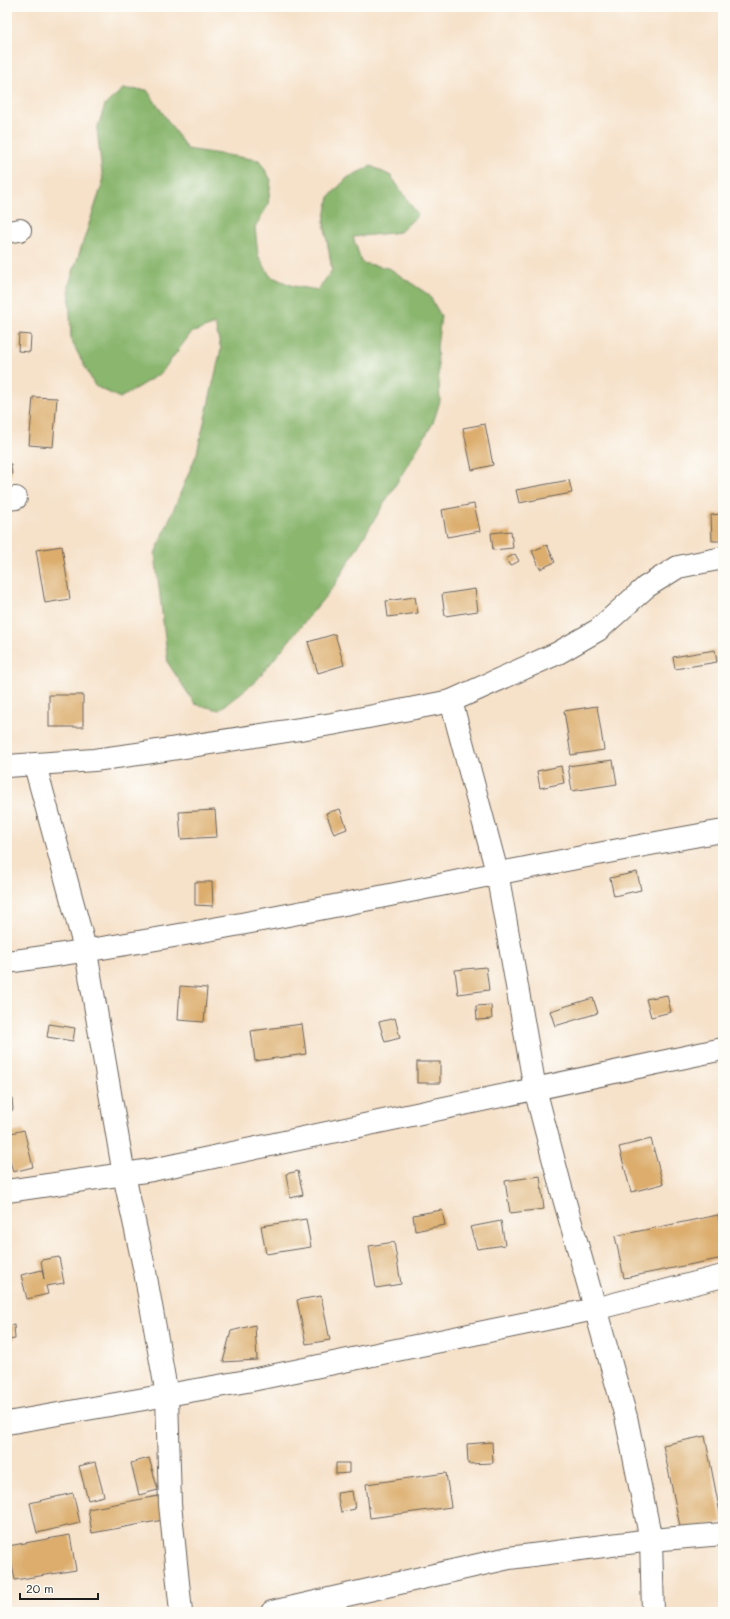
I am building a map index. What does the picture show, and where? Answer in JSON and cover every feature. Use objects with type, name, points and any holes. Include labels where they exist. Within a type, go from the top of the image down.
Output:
[{"type":"street","points":[[7,766],[94,760],[145,754],[332,724],[451,701],[558,653],[598,630],[646,586],[678,567],[723,558]]},
{"type":"street","points":[[451,701],[497,872],[535,1089],[626,1417],[651,1540],[653,1612]]},
{"type":"street","points":[[35,765],[86,952],[124,1175],[146,1272],[167,1395],[170,1504],[181,1612]]},
{"type":"street","points":[[7,962],[86,952],[290,914],[497,872],[723,831]]},
{"type":"street","points":[[7,1191],[152,1170],[723,1049]]},
{"type":"street","points":[[7,1423],[247,1381],[595,1309],[723,1276]]},
{"type":"street","points":[[272,1612],[509,1558],[651,1540],[723,1534]]},
{"type":"green space","points":[[123,89],[147,90],[187,149],[259,160],[271,180],[268,205],[255,227],[258,255],[270,276],[293,286],[318,290],[332,270],[324,222],[329,197],[347,178],[371,166],[391,176],[418,215],[400,232],[353,237],[362,263],[389,268],[429,295],[441,316],[437,347],[440,401],[433,423],[334,586],[256,681],[219,710],[195,704],[168,663],[155,554],[197,453],[221,349],[215,324],[191,333],[161,373],[120,398],[95,386],[71,340],[69,284],[103,182],[97,129],[105,105]]},
{"type":"building","points":[[19,334],[31,335],[30,352],[18,351]]},
{"type":"building","points":[[33,397],[57,398],[53,447],[29,445]]},
{"type":"building","points":[[485,424],[493,465],[472,470],[463,428]]},
{"type":"building","points":[[7,464],[11,464],[12,475],[7,475]]},
{"type":"building","points":[[569,480],[572,493],[519,503],[516,490]]},
{"type":"building","points":[[474,504],[480,531],[447,537],[442,510]]},
{"type":"building","points":[[723,514],[723,541],[712,541],[711,515]]},
{"type":"building","points":[[511,531],[513,548],[493,550],[491,533]]},
{"type":"building","points":[[7,541],[9,541],[8,554],[7,554]]},
{"type":"building","points":[[547,545],[555,562],[540,569],[532,551]]},
{"type":"building","points":[[62,546],[70,599],[45,603],[36,550]]},
{"type":"building","points":[[515,554],[519,561],[510,566],[506,559]]},
{"type":"building","points":[[475,589],[478,611],[445,616],[442,594]]},
{"type":"building","points":[[415,597],[418,613],[388,617],[386,601]]},
{"type":"building","points":[[335,634],[344,665],[318,673],[308,642]]},
{"type":"building","points":[[715,650],[717,662],[675,669],[673,657]]},
{"type":"building","points":[[49,695],[83,695],[83,727],[49,727]]},
{"type":"building","points":[[597,706],[604,750],[571,755],[564,711]]},
{"type":"building","points":[[613,760],[617,784],[572,791],[568,766]]},
{"type":"building","points":[[561,766],[564,783],[540,788],[537,771]]},
{"type":"building","points":[[340,809],[347,829],[334,834],[326,813]]},
{"type":"building","points":[[215,810],[217,837],[181,839],[179,812]]},
{"type":"building","points":[[637,872],[641,890],[614,896],[610,878]]},
{"type":"building","points":[[195,882],[212,882],[213,906],[195,905]]},
{"type":"building","points":[[486,967],[489,990],[458,994],[455,970]]},
{"type":"building","points":[[180,986],[207,988],[204,1022],[178,1020]]},
{"type":"building","points":[[667,995],[671,1012],[651,1017],[646,999]]},
{"type":"building","points":[[593,998],[598,1013],[555,1026],[550,1011]]},
{"type":"building","points":[[491,1005],[492,1019],[477,1020],[476,1006]]},
{"type":"building","points":[[395,1018],[400,1038],[385,1042],[379,1022]]},
{"type":"building","points":[[49,1024],[75,1028],[73,1041],[47,1037]]},
{"type":"building","points":[[302,1024],[306,1054],[255,1061],[251,1031]]},
{"type":"building","points":[[417,1062],[440,1062],[440,1083],[417,1083]]},
{"type":"building","points":[[7,1098],[12,1098],[13,1110],[7,1111]]},
{"type":"building","points":[[24,1130],[33,1167],[13,1172],[7,1150],[7,1134]]},
{"type":"building","points":[[651,1139],[663,1184],[631,1192],[619,1147]]},
{"type":"building","points":[[298,1171],[303,1195],[290,1198],[286,1174]]},
{"type":"building","points":[[540,1176],[544,1209],[510,1213],[505,1181]]},
{"type":"building","points":[[442,1210],[445,1225],[415,1231],[413,1215]]},
{"type":"building","points":[[718,1215],[723,1241],[723,1258],[624,1278],[615,1236]]},
{"type":"building","points":[[306,1219],[311,1247],[266,1254],[261,1226]]},
{"type":"building","points":[[501,1221],[505,1245],[477,1249],[470,1227]]},
{"type":"building","points":[[394,1242],[401,1284],[376,1288],[369,1246]]},
{"type":"building","points":[[59,1257],[64,1283],[46,1286],[48,1294],[27,1299],[21,1275],[42,1270],[44,1279],[41,1260]]},
{"type":"building","points":[[321,1296],[330,1340],[306,1344],[297,1300]]},
{"type":"building","points":[[14,1325],[15,1339],[7,1340],[7,1326]]},
{"type":"building","points":[[255,1325],[257,1360],[223,1362],[231,1331]]},
{"type":"building","points":[[705,1436],[722,1523],[681,1531],[663,1445]]},
{"type":"building","points":[[492,1442],[493,1463],[468,1464],[467,1444]]},
{"type":"building","points":[[149,1458],[158,1490],[139,1495],[131,1463]]},
{"type":"building","points":[[95,1462],[104,1496],[88,1500],[79,1466]]},
{"type":"building","points":[[336,1463],[349,1463],[349,1473],[336,1474]]},
{"type":"building","points":[[446,1473],[451,1507],[370,1518],[366,1484]]},
{"type":"building","points":[[352,1491],[355,1509],[341,1512],[337,1493]]},
{"type":"building","points":[[73,1493],[80,1523],[37,1533],[30,1503]]},
{"type":"building","points":[[158,1496],[163,1520],[92,1533],[88,1509]]},
{"type":"building","points":[[70,1535],[76,1570],[15,1580],[8,1546]]}]
